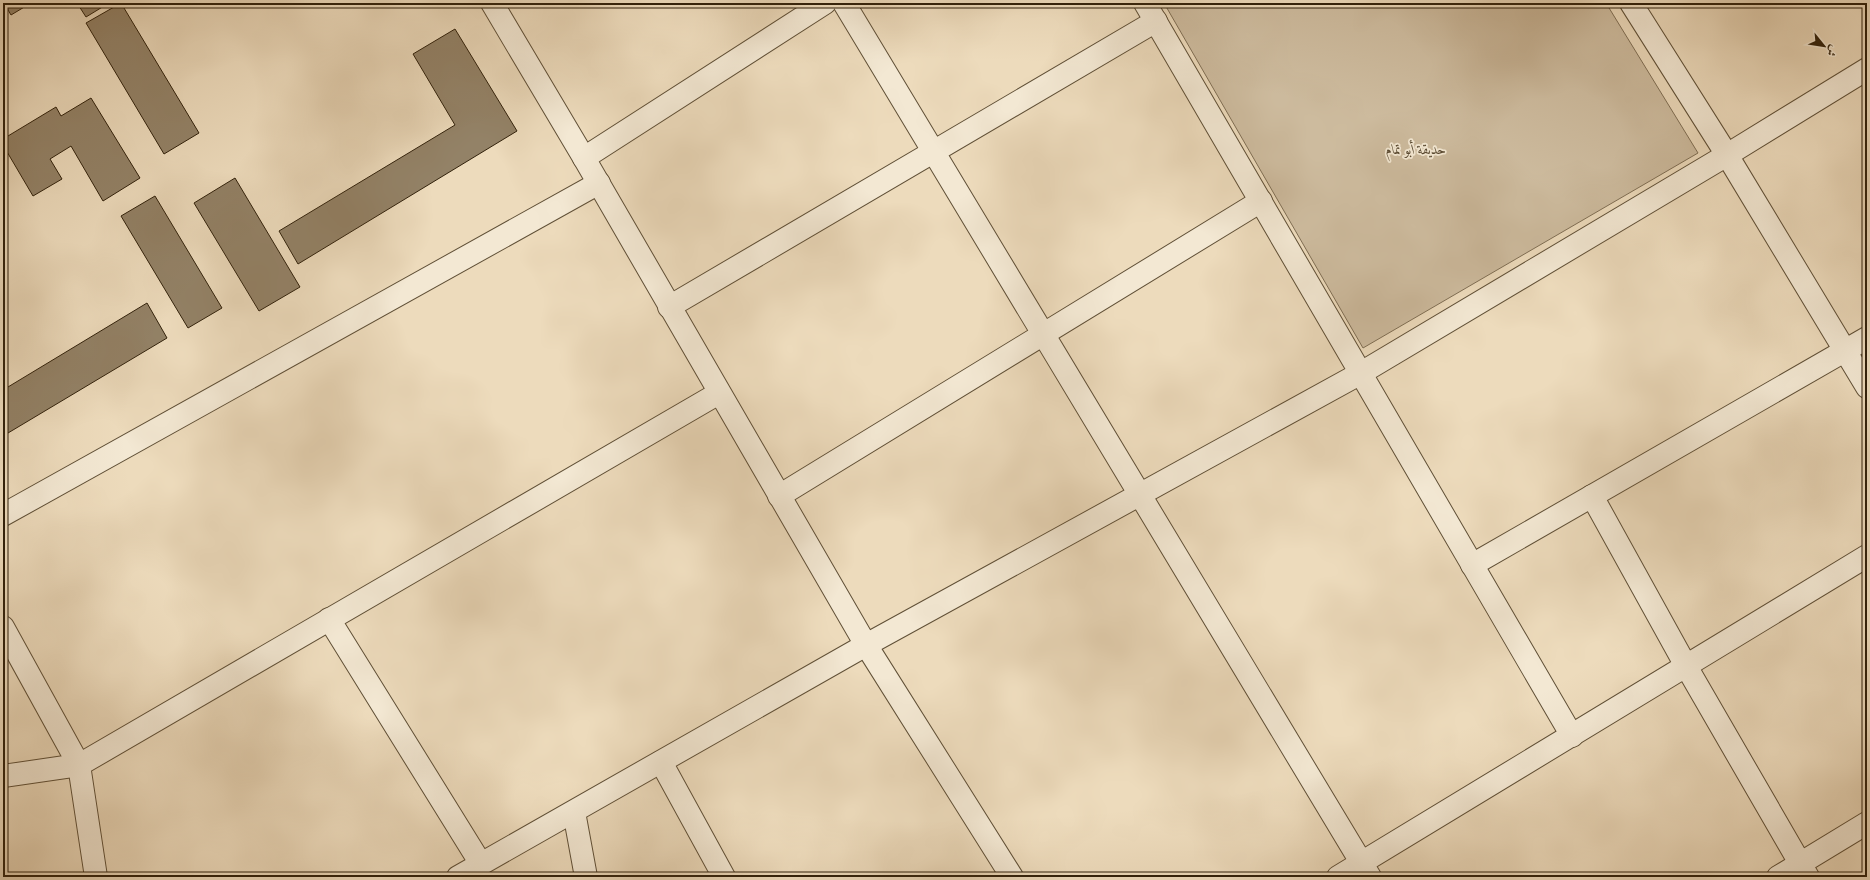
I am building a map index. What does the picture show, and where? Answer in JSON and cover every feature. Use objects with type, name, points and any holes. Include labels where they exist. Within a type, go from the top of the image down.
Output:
[{"type":"street","points":[[492,3],[584,158],[718,393],[866,645],[1012,877]]},
{"type":"street","points":[[584,158],[825,3]]},
{"type":"street","points":[[844,3],[1138,494],[1366,870]]},
{"type":"street","points":[[1631,3],[1728,155],[1867,386]]},
{"type":"street","points":[[670,307],[933,152],[1151,12],[1572,736]]},
{"type":"street","points":[[458,877],[866,645],[1360,373],[1728,155],[1867,69]]},
{"type":"street","points":[[3,515],[599,184]]},
{"type":"street","points":[[779,496],[1261,201]]},
{"type":"street","points":[[1472,565],[1867,338]]},
{"type":"street","points":[[3,776],[79,765],[718,393]]},
{"type":"street","points":[[1592,496],[1686,666],[1804,870]]},
{"type":"street","points":[[1338,877],[1366,870],[1572,736],[1867,556]]},
{"type":"street","points":[[328,620],[481,864]]},
{"type":"street","points":[[3,627],[79,765],[96,877]]},
{"type":"street","points":[[661,762],[724,877]]},
{"type":"street","points":[[574,812],[586,877]]},
{"type":"street","points":[[1778,877],[1804,870],[1867,823]]},
{"type":"green space","name":"حديقة أبو تمام","points":[[1164,3],[1606,3],[1698,153],[1363,348]]},
{"type":"building","points":[[4,3],[31,3],[11,15]]},
{"type":"building","points":[[77,3],[109,3],[86,17]]},
{"type":"building","points":[[121,3],[199,133],[164,154],[86,23]]},
{"type":"building","points":[[455,29],[517,131],[298,264],[279,231],[455,125],[413,54]]},
{"type":"building","points":[[91,98],[140,178],[103,201],[71,146],[50,159],[62,179],[33,196],[3,145],[3,139],[56,107],[61,116]]},
{"type":"building","points":[[235,178],[300,287],[259,311],[194,203]]},
{"type":"building","points":[[155,196],[222,308],[188,328],[121,216]]},
{"type":"building","points":[[147,303],[167,338],[3,436],[3,390]]}]
